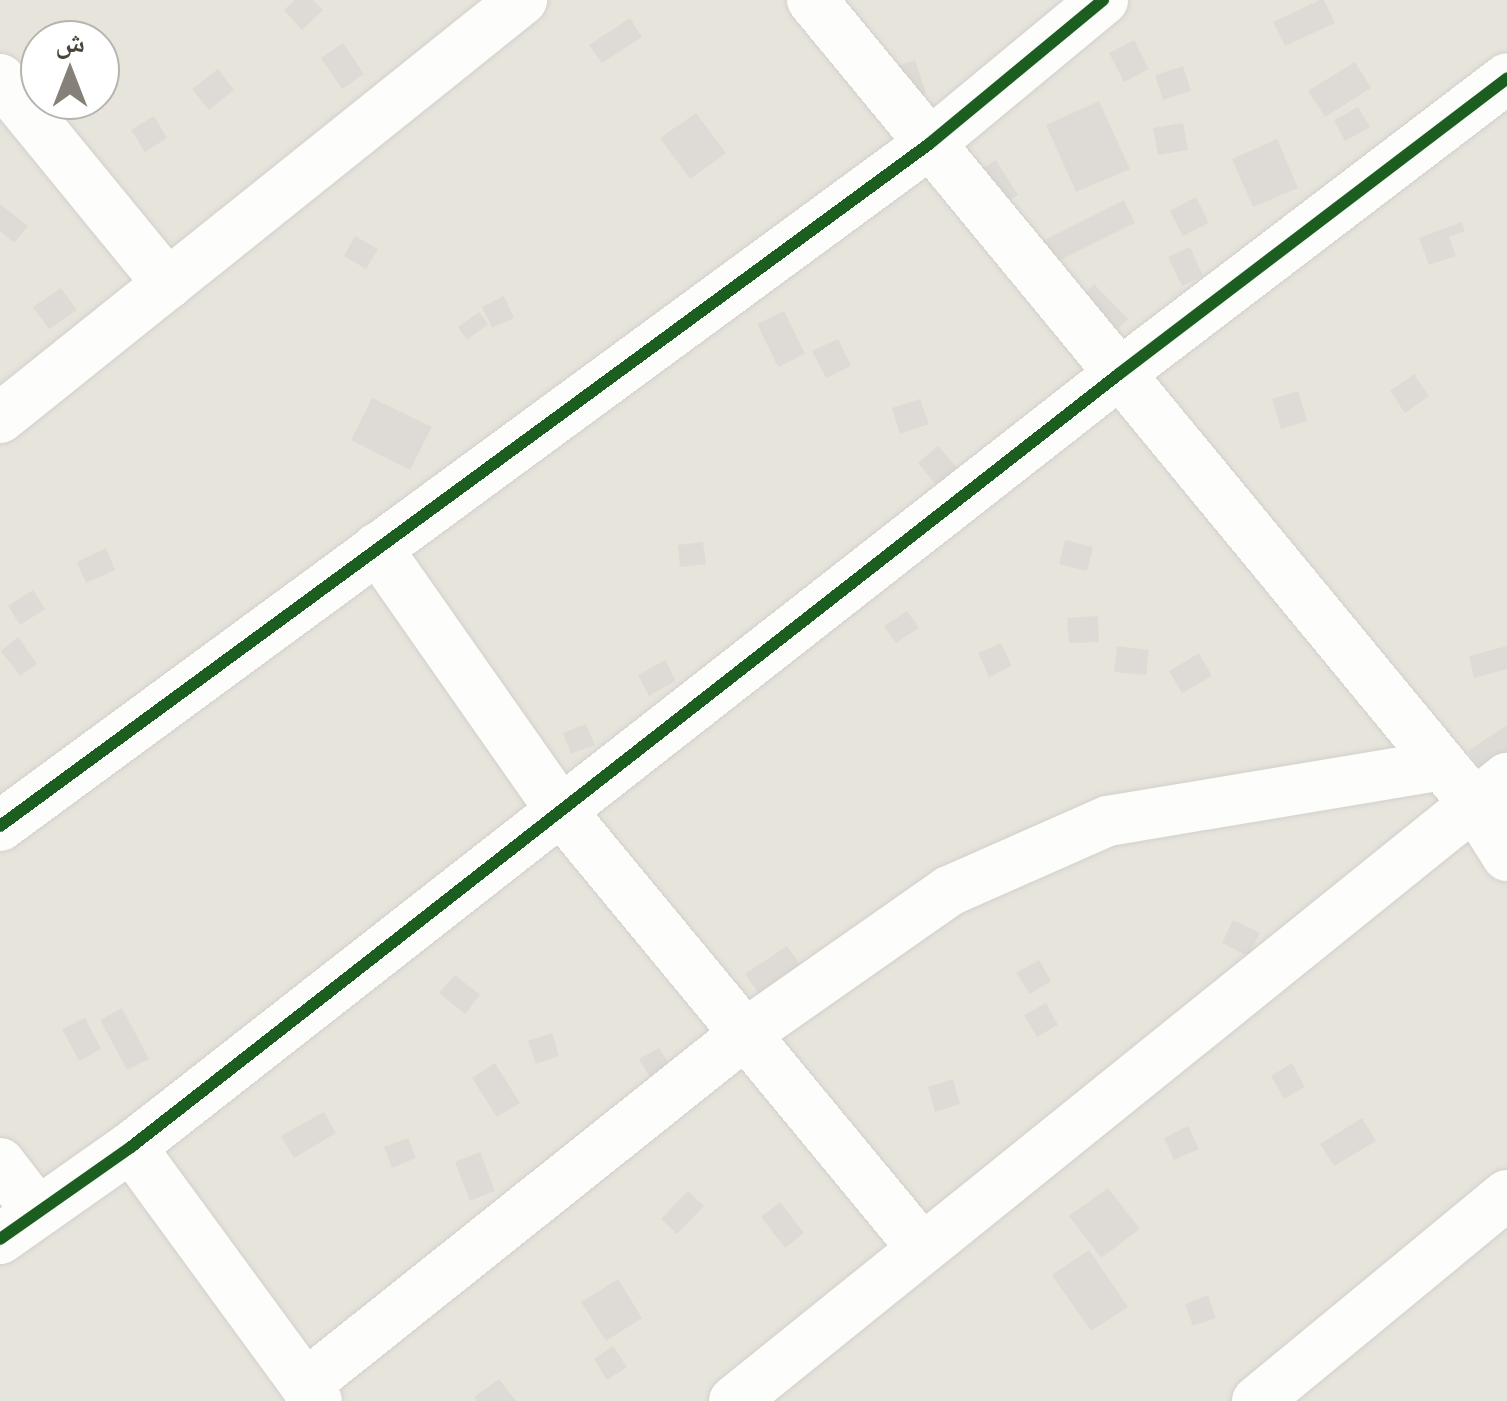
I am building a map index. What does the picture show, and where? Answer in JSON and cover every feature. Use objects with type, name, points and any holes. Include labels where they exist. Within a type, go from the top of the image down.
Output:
[{"type":"street","points":[[0,418],[522,0]]},
{"type":"street","points":[[812,0],[1119,374],[1474,781],[1507,856]]},
{"type":"street","points":[[0,826],[929,144],[1103,0]]},
{"type":"street","points":[[0,1163],[19,1225],[131,1148],[1119,374],[1507,78]]},
{"type":"street","points":[[0,79],[168,284]]},
{"type":"street","points":[[377,548],[561,811],[922,1248]]},
{"type":"street","points":[[131,1148],[311,1393],[745,1034],[948,890],[1108,820],[1474,781]]},
{"type":"street","points":[[734,1401],[922,1248],[1474,781]]},
{"type":"street","points":[[1257,1401],[1507,1195]]},
{"type":"shaded area","points":[[0,0],[1507,0],[1507,1401],[0,1401]]},
{"type":"building","points":[[295,0],[313,0],[323,10],[302,30],[284,10]]},
{"type":"building","points":[[1324,0],[1335,23],[1285,46],[1273,22]]},
{"type":"building","points":[[630,18],[642,37],[602,63],[589,45]]},
{"type":"building","points":[[1134,40],[1149,69],[1124,82],[1109,53]]},
{"type":"building","points":[[343,43],[364,74],[342,89],[321,58]]},
{"type":"building","points":[[915,60],[926,93],[891,105],[879,73]]},
{"type":"building","points":[[1355,62],[1371,88],[1325,117],[1308,91]]},
{"type":"building","points":[[1183,66],[1191,91],[1163,100],[1155,75]]},
{"type":"building","points":[[218,69],[234,90],[209,110],[192,89]]},
{"type":"building","points":[[1099,101],[1130,169],[1076,192],[1046,125]]},
{"type":"building","points":[[1358,107],[1370,127],[1345,141],[1334,120]]},
{"type":"building","points":[[696,113],[726,153],[690,179],[660,138]]},
{"type":"building","points":[[154,116],[167,138],[145,152],[131,130]]},
{"type":"building","points":[[1183,123],[1188,150],[1158,155],[1153,128]]},
{"type":"building","points":[[1277,139],[1298,188],[1253,207],[1232,159]]},
{"type":"building","points":[[996,160],[1018,195],[989,214],[966,179]]},
{"type":"building","points":[[1196,197],[1209,223],[1183,236],[1170,211]]},
{"type":"building","points":[[1124,200],[1135,223],[1030,275],[1019,253]]},
{"type":"building","points":[[0,204],[28,226],[14,243],[0,231]]},
{"type":"building","points":[[1462,222],[1465,231],[1449,237],[1456,256],[1429,265],[1419,238]]},
{"type":"building","points":[[355,236],[378,249],[366,269],[344,256]]},
{"type":"building","points":[[1190,247],[1203,276],[1182,286],[1168,257]]},
{"type":"building","points":[[1094,284],[1128,319],[1094,352],[1060,317]]},
{"type":"building","points":[[61,288],[77,310],[49,329],[33,307]]},
{"type":"building","points":[[504,296],[514,318],[492,328],[482,307]]},
{"type":"building","points":[[784,311],[805,354],[778,367],[757,324]]},
{"type":"building","points":[[479,312],[488,324],[467,340],[458,327]]},
{"type":"building","points":[[838,339],[851,366],[826,378],[812,351]]},
{"type":"building","points":[[1414,374],[1429,396],[1405,413],[1390,391]]},
{"type":"building","points":[[1298,391],[1307,421],[1281,429],[1272,399]]},
{"type":"building","points":[[372,398],[432,427],[410,470],[351,440]]},
{"type":"building","points":[[920,399],[929,424],[900,434],[892,408]]},
{"type":"building","points":[[938,446],[964,476],[943,493],[918,463]]},
{"type":"building","points":[[1065,540],[1093,547],[1087,571],[1059,564]]},
{"type":"building","points":[[703,542],[706,564],[680,567],[678,545]]},
{"type":"building","points":[[106,548],[115,570],[86,583],[77,562]]},
{"type":"building","points":[[33,590],[45,609],[20,625],[8,606]]},
{"type":"building","points":[[907,611],[919,628],[896,643],[884,626]]},
{"type":"building","points":[[1098,616],[1099,642],[1069,643],[1067,618]]},
{"type":"building","points":[[18,637],[37,664],[20,676],[1,651]]},
{"type":"building","points":[[1001,643],[1012,666],[989,677],[978,653]]},
{"type":"building","points":[[1117,646],[1149,650],[1146,675],[1114,672]]},
{"type":"building","points":[[1507,646],[1507,669],[1474,678],[1469,656]]},
{"type":"building","points":[[1199,653],[1212,676],[1182,693],[1169,671]]},
{"type":"building","points":[[665,660],[676,681],[649,696],[638,675]]},
{"type":"building","points":[[586,724],[595,745],[571,754],[563,733]]},
{"type":"building","points":[[1507,725],[1507,758],[1483,774],[1468,751]]},
{"type":"building","points":[[1233,920],[1260,933],[1248,956],[1222,943]]},
{"type":"building","points":[[787,946],[802,967],[760,995],[745,974]]},
{"type":"building","points":[[1039,960],[1051,981],[1030,994],[1016,973]]},
{"type":"building","points":[[455,975],[480,995],[465,1014],[439,993]]},
{"type":"building","points":[[1046,1003],[1058,1025],[1037,1037],[1024,1015]]},
{"type":"building","points":[[122,1008],[149,1059],[127,1070],[100,1020]]},
{"type":"building","points":[[85,1018],[101,1049],[79,1061],[62,1029]]},
{"type":"building","points":[[552,1033],[559,1056],[536,1064],[528,1041]]},
{"type":"building","points":[[659,1048],[673,1071],[653,1082],[639,1059]]},
{"type":"building","points":[[495,1063],[520,1103],[497,1117],[472,1078]]},
{"type":"building","points":[[1292,1063],[1305,1087],[1284,1099],[1271,1076]]},
{"type":"building","points":[[953,1079],[960,1104],[935,1112],[928,1087]]},
{"type":"building","points":[[324,1112],[336,1133],[294,1158],[281,1136]]},
{"type":"building","points":[[1362,1118],[1376,1141],[1334,1166],[1320,1144]]},
{"type":"building","points":[[1188,1126],[1199,1149],[1174,1160],[1164,1138]]},
{"type":"building","points":[[408,1138],[416,1158],[392,1168],[384,1147]]},
{"type":"building","points":[[480,1152],[495,1191],[470,1201],[455,1162]]},
{"type":"building","points":[[1108,1188],[1140,1229],[1101,1258],[1069,1216]]},
{"type":"building","points":[[688,1191],[704,1206],[677,1234],[661,1219]]},
{"type":"building","points":[[780,1202],[804,1233],[785,1248],[761,1217]]},
{"type":"building","points":[[1089,1250],[1128,1307],[1091,1331],[1052,1275]]},
{"type":"building","points":[[618,1279],[642,1318],[606,1341],[581,1302]]},
{"type":"building","points":[[1208,1295],[1216,1318],[1193,1326],[1185,1304]]},
{"type":"building","points":[[613,1346],[627,1367],[607,1380],[594,1359]]},
{"type":"building","points":[[499,1379],[516,1401],[477,1401],[474,1397]]},
{"type":"cycle path","points":[[0,826],[929,144],[1103,0]]},
{"type":"cycle path","points":[[0,1239],[131,1147],[1119,374],[1507,78]]}]
